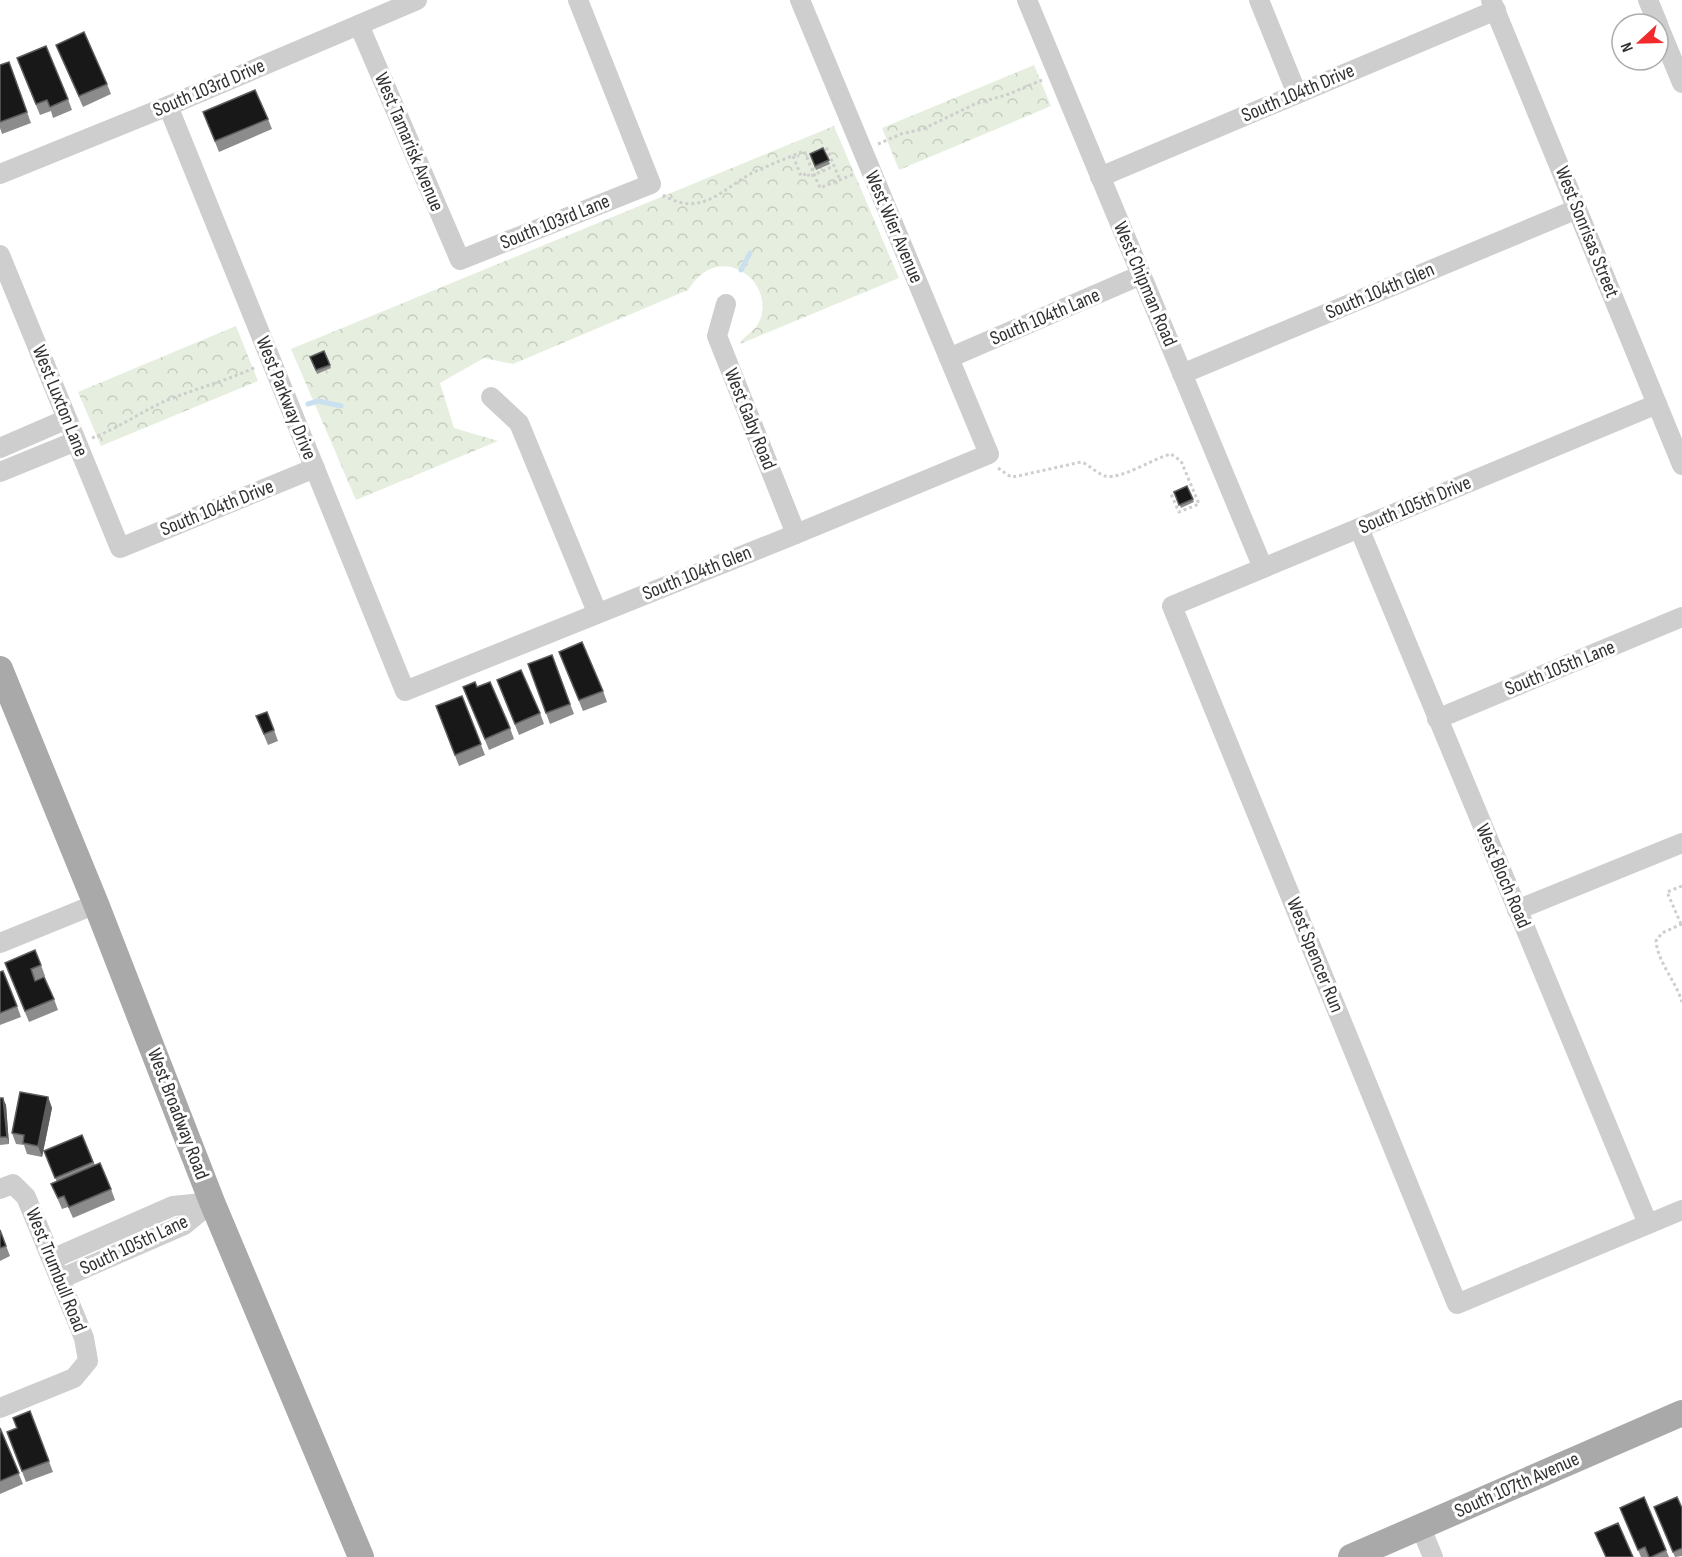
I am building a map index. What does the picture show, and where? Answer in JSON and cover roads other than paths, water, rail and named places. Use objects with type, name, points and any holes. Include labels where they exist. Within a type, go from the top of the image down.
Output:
[{"type":"main road","name":"West Broadway Road","points":[[0,669],[96,903],[212,1202],[361,1557]]},
{"type":"main road","name":"South 107th Avenue","points":[[1351,1557],[1682,1413]]},
{"type":"street","name":"South 103rd Drive","points":[[0,174],[168,106],[417,0]]},
{"type":"street","name":"South 103rd Lane","points":[[460,260],[651,184],[578,0]]},
{"type":"street","name":"West Wier Avenue","points":[[800,0],[989,454]]},
{"type":"street","name":"West Chipman Road","points":[[1027,0],[1263,568]]},
{"type":"street","points":[[1259,0],[1297,94]]},
{"type":"street","name":"South 104th Drive","points":[[1100,177],[1297,94],[1494,5]]},
{"type":"street","name":"West Sonrisas Street","points":[[1494,5],[1682,465]]},
{"type":"street","name":"West Tamarisk Avenue","points":[[359,25],[460,260]]},
{"type":"street","points":[[1670,54],[1682,83]]},
{"type":"street","name":"West Parkway Drive","points":[[168,106],[405,691]]},
{"type":"street","name":"South 104th Glen","points":[[1182,374],[1577,209]]},
{"type":"street","name":"West Luxton Lane","points":[[0,255],[120,548]]},
{"type":"street","name":"South 104th Lane","points":[[949,358],[1141,275]]},
{"type":"street","name":"West Gaby Road","points":[[726,304],[717,336],[796,534]]},
{"type":"street","points":[[491,397],[519,423],[597,612]]},
{"type":"street","name":"South 105th Drive","points":[[1172,606],[1657,404]]},
{"type":"street","points":[[0,448],[67,419]]},
{"type":"street","points":[[0,472],[76,441]]},
{"type":"street","name":"South 104th Glen","points":[[405,691],[989,454]]},
{"type":"street","name":"South 104th Drive","points":[[120,548],[315,468]]},
{"type":"street","name":"West Bloch Road","points":[[1359,528],[1648,1224]]},
{"type":"street","name":"West Spencer Run","points":[[1172,606],[1457,1304],[1648,1224]]},
{"type":"street","name":"South 105th Lane","points":[[1437,718],[1682,617]]},
{"type":"street","points":[[1517,910],[1682,843]]},
{"type":"street","points":[[0,943],[96,903]]},
{"type":"street","name":"West Trumbull Road","points":[[0,1408],[74,1378],[88,1361],[84,1338],[26,1197],[6,1186]]},
{"type":"street","name":"South 105th Lane","points":[[52,1260],[173,1206],[212,1202]]},
{"type":"street","name":"South 105th Lane","points":[[60,1279],[184,1225],[212,1202]]},
{"type":"street","points":[[1648,1224],[1682,1210]]},
{"type":"street","points":[[1421,1528],[1433,1557]]},
{"type":"waterway","points":[[741,270],[750,253]]},
{"type":"waterway","points":[[308,404],[318,401],[341,406]]}]
